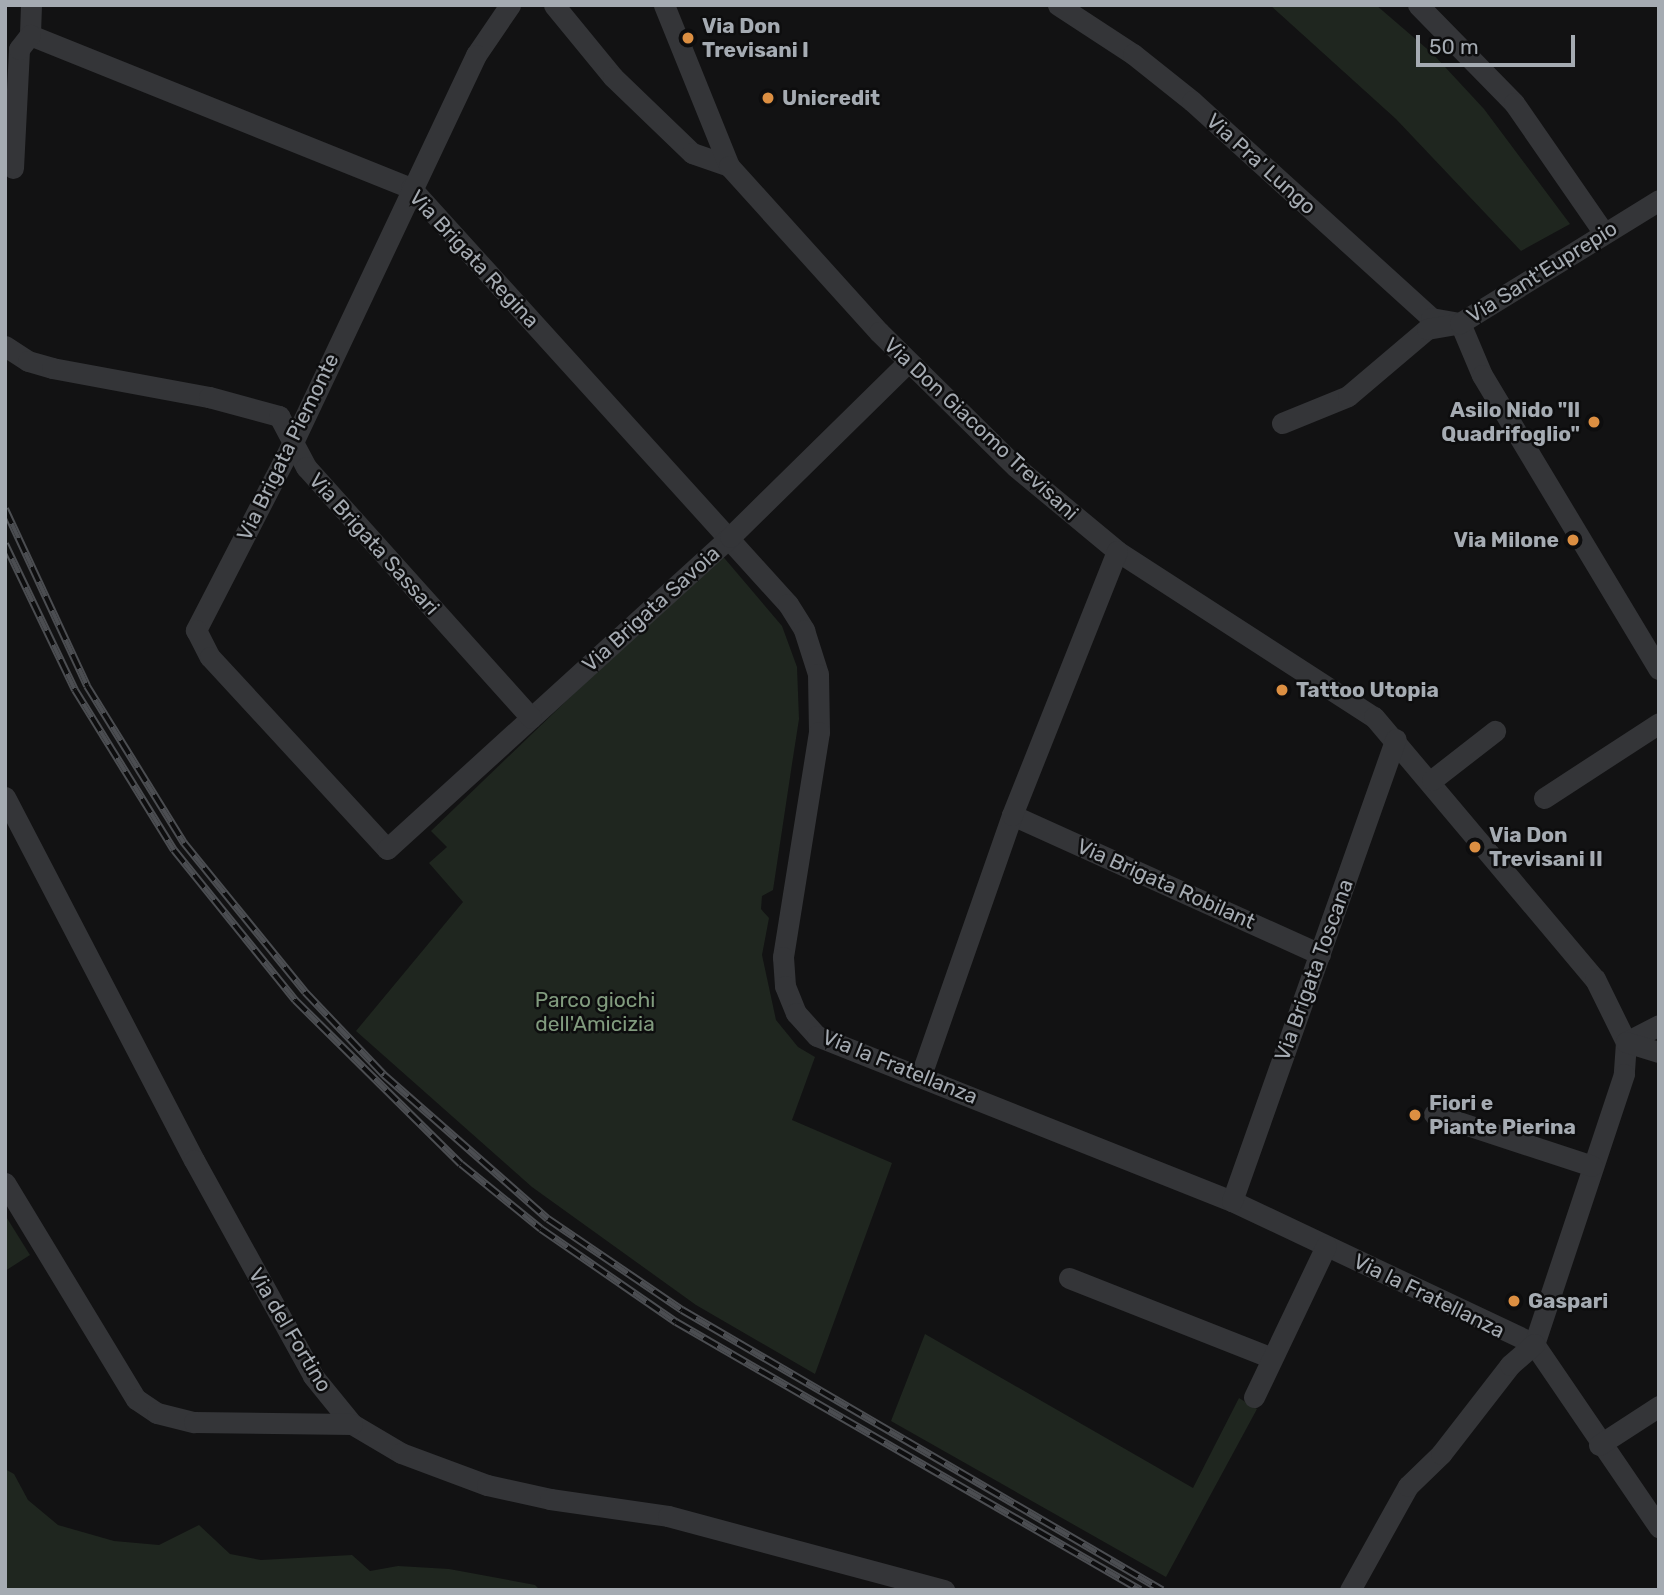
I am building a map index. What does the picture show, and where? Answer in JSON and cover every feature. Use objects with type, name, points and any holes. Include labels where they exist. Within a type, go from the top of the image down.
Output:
[{"type":"street","points":[[13,168],[11,102],[19,49],[30,36],[31,5]]},
{"type":"street","name":"Via Brigata Piemonte","points":[[387,849],[210,657],[196,630],[293,442],[476,55],[510,5]]},
{"type":"street","name":"Via Don Giacomo Trevisani","points":[[554,5],[613,77],[692,153],[729,166]]},
{"type":"street","name":"Via Don Giacomo Trevisani","points":[[664,5],[729,166],[908,362],[1016,467],[1116,551],[1364,711],[1396,738],[1595,979],[1626,1042],[1625,1074],[1534,1344]]},
{"type":"street","name":"Via Pra' Lungo","points":[[1058,5],[1132,54],[1192,101],[1431,318],[1460,323]]},
{"type":"street","points":[[1418,5],[1514,103],[1604,233]]},
{"type":"street","name":"Via Brigata Regina","points":[[30,36],[411,188],[730,537]]},
{"type":"street","name":"Via Sant'Euprepio","points":[[1282,423],[1348,396],[1427,329],[1460,323],[1659,200]]},
{"type":"street","points":[[1460,323],[1482,374],[1659,669]]},
{"type":"street","name":"Via Brigata Sassari","points":[[5,346],[28,361],[52,368],[209,397],[278,416],[306,467],[531,718]]},
{"type":"street","name":"Via Brigata Savoia","points":[[387,849],[730,537],[908,362]]},
{"type":"street","name":"Via la Fratellanza","points":[[730,537],[788,604],[804,629],[818,674],[819,732],[785,931],[785,986],[796,1013],[817,1036],[921,1075],[1232,1201],[1534,1344]]},
{"type":"street","points":[[921,1075],[1012,815],[1116,551]]},
{"type":"street","points":[[1544,798],[1659,723]]},
{"type":"street","points":[[1432,780],[1495,731]]},
{"type":"street","name":"Via Brigata Toscana","points":[[1232,1201],[1396,738]]},
{"type":"street","name":"Via del Fortino","points":[[5,797],[266,1292],[313,1376],[352,1424],[401,1453],[486,1485],[668,1516],[944,1590]]},
{"type":"street","name":"Via Brigata Robilant","points":[[1012,815],[1320,954]]},
{"type":"street","points":[[1626,1042],[1659,1025]]},
{"type":"street","points":[[1626,1042],[1659,1052]]},
{"type":"street","points":[[1434,1114],[1592,1166]]},
{"type":"street","points":[[5,1183],[136,1399],[157,1413],[194,1422],[352,1424]]},
{"type":"street","points":[[1254,1397],[1326,1246]]},
{"type":"street","points":[[1069,1278],[1272,1358]]},
{"type":"street","points":[[1350,1590],[1408,1486],[1441,1454],[1510,1365],[1534,1344],[1599,1445],[1659,1527]]},
{"type":"street","points":[[1599,1445],[1659,1406]]},
{"type":"green space","points":[[1270,5],[1376,5],[1433,54],[1484,109],[1570,224],[1521,251],[1396,119]]},
{"type":"green space","name":"Parco giochi dell'Amicizia","points":[[720,553],[782,626],[797,667],[799,719],[773,890],[762,896],[761,909],[769,918],[762,955],[776,1020],[798,1047],[815,1057],[792,1120],[892,1163],[815,1374],[696,1305],[532,1187],[356,1031],[463,902],[429,863],[447,847],[431,831]]},
{"type":"green space","points":[[5,1215],[30,1255],[5,1271]]},
{"type":"green space","points":[[925,1334],[1193,1488],[1239,1398],[1257,1409],[1166,1577],[891,1421]]},
{"type":"green space","points":[[5,1469],[14,1474],[28,1500],[58,1525],[114,1541],[159,1545],[199,1525],[230,1554],[261,1560],[352,1555],[370,1571],[398,1566],[449,1569],[535,1585],[540,1590],[5,1590]]},
{"type":"railway","points":[[5,509],[87,686],[184,843],[305,992],[384,1075],[548,1219],[682,1310],[1162,1590]]},
{"type":"railway","points":[[5,544],[75,690],[174,850],[295,1000],[461,1164],[541,1229],[676,1322],[1140,1590]]},
{"type":"place","name":"Via Don Trevisani I","points":[[688,38]]},
{"type":"place","name":"Unicredit","points":[[768,98]]},
{"type":"place","name":"Asilo Nido \"Il Quadrifoglio\"","points":[[1594,422]]},
{"type":"place","name":"Via Milone","points":[[1573,540]]},
{"type":"place","name":"Tattoo Utopia","points":[[1282,690]]},
{"type":"place","name":"Via Don Trevisani II","points":[[1475,847]]},
{"type":"place","name":"Fiori e Piante Pierina","points":[[1415,1115]]},
{"type":"place","name":"Gaspari","points":[[1514,1301]]}]
